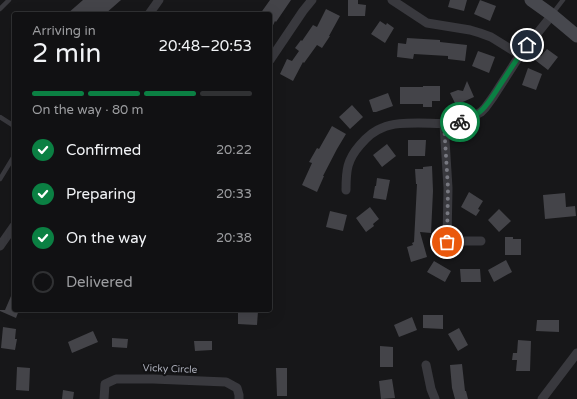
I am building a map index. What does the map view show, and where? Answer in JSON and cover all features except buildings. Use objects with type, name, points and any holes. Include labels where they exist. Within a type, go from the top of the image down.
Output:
[{"type":"main road","points":[[531,0],[577,36]]},
{"type":"street","points":[[150,12],[158,0]]},
{"type":"street","points":[[272,57],[302,11],[312,0]]},
{"type":"street","points":[[392,0],[427,23],[480,33],[520,55]]},
{"type":"street","points":[[346,190],[347,168],[351,157],[365,139],[382,127],[401,123],[455,123],[464,121],[486,108],[520,55],[552,15]]},
{"type":"street","points":[[444,124],[448,188],[447,242],[481,241]]},
{"type":"street","points":[[0,246],[12,229]]},
{"type":"street","points":[[542,399],[577,353]]},
{"type":"street","points":[[426,365],[431,389],[435,399]]},
{"type":"street","name":"Vicky Circle","points":[[104,399],[106,384],[116,379],[153,379],[226,382],[237,388],[239,399]]},
{"type":"lane","points":[[0,9],[9,0]]},
{"type":"lane","points":[[552,15],[562,0]]},
{"type":"lane","points":[[0,117],[12,125]]},
{"type":"lane","points":[[0,178],[12,159]]},
{"type":"way so far","points":[[447,242],[448,188],[444,124],[460,122]]},
{"type":"route","points":[[460,122],[472,117],[486,108],[527,45]]}]
